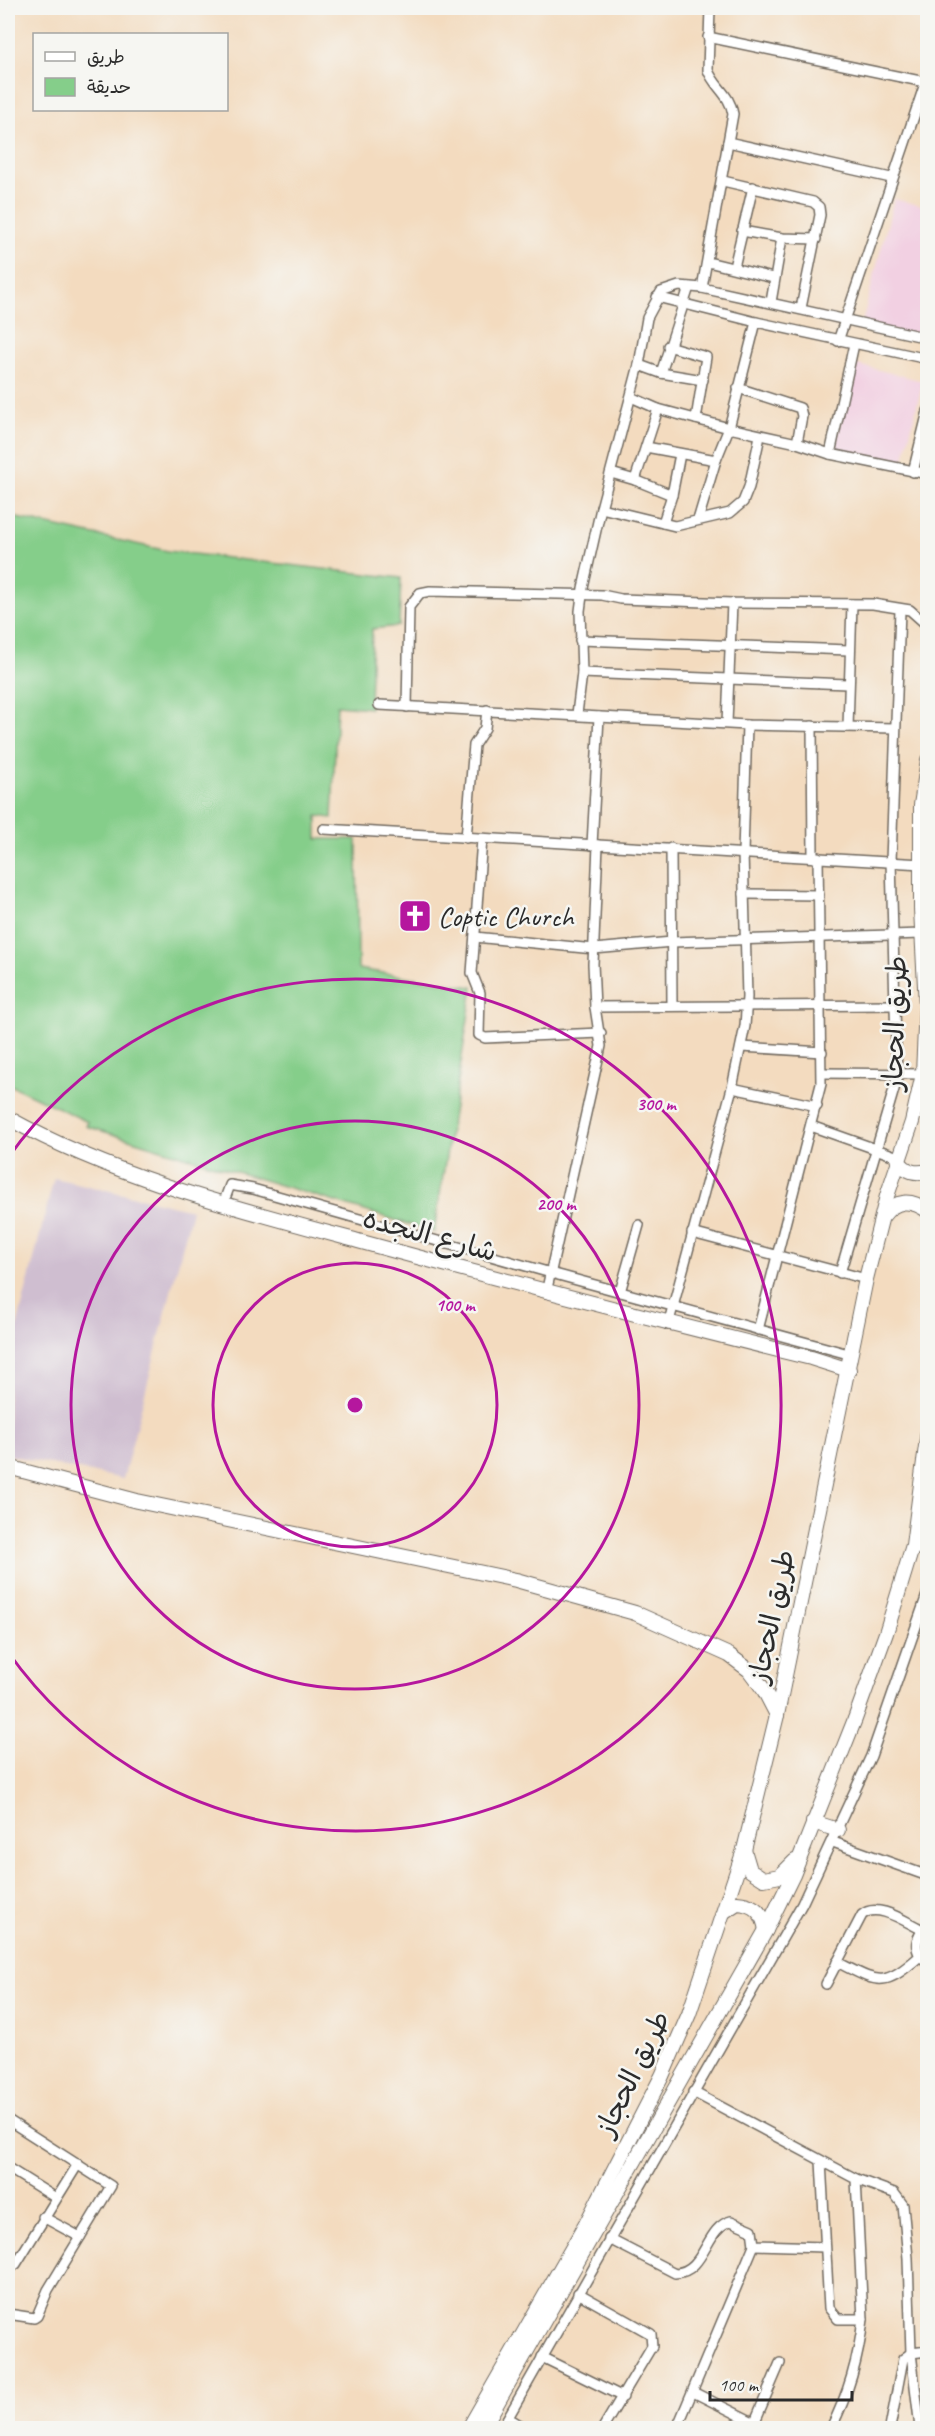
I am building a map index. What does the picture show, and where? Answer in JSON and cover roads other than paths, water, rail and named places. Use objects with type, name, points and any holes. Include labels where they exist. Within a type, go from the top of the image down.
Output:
[{"type":"main road","name":"طريق الحجاز","points":[[469,2428],[586,2224],[662,2076],[689,2014],[744,1850],[777,1715],[866,1280],[881,1218],[900,1160],[923,1074],[926,1006],[922,934],[921,805],[927,760]]},
{"type":"main road","name":"شارع النجده","points":[[8,1118],[49,1141],[223,1204],[546,1293],[849,1370]]},
{"type":"main road","points":[[900,1160],[907,1170],[917,1173],[927,1171]]},
{"type":"main road","points":[[881,1218],[890,1207],[900,1202],[915,1204],[927,1211]]},
{"type":"main road","name":"طريق الحجاز","points":[[483,2428],[766,1930],[801,1853],[859,1708],[886,1633],[913,1545],[927,1431]]},
{"type":"main road","points":[[8,1467],[137,1501],[516,1580],[635,1613],[729,1655],[749,1670],[764,1690],[777,1715]]},
{"type":"main road","points":[[813,1822],[836,1836]]},
{"type":"main road","points":[[744,1850],[750,1870],[764,1879],[780,1876],[801,1853]]},
{"type":"main road","points":[[725,1911],[737,1903],[754,1907],[760,1913],[766,1930]]},
{"type":"street","points":[[702,288],[723,181],[732,108],[726,93],[709,74],[710,8]]},
{"type":"street","points":[[708,37],[926,79],[838,341]]},
{"type":"street","points":[[728,142],[891,178]]},
{"type":"street","points":[[723,181],[816,204],[820,214],[801,308]]},
{"type":"street","points":[[734,267],[753,188]]},
{"type":"street","points":[[742,231],[782,238],[816,239]]},
{"type":"street","points":[[771,302],[773,278],[782,238]]},
{"type":"street","points":[[708,262],[773,278]]},
{"type":"street","points":[[577,714],[582,673],[580,640],[582,594],[601,508],[639,365],[647,318],[657,297],[672,287],[702,288],[801,308],[927,338]]},
{"type":"street","points":[[661,373],[689,287]]},
{"type":"street","points":[[657,297],[838,341],[927,359]]},
{"type":"street","points":[[698,520],[716,460],[729,428],[756,322]]},
{"type":"street","points":[[830,454],[854,344]]},
{"type":"street","points":[[668,346],[706,357],[696,419]]},
{"type":"street","points":[[639,365],[661,373],[703,380]]},
{"type":"street","points":[[738,388],[800,408],[802,416],[797,443]]},
{"type":"street","points":[[631,397],[658,409],[729,428],[797,443],[830,454],[927,474]]},
{"type":"street","points":[[635,480],[658,409]]},
{"type":"street","points":[[913,472],[927,411]]},
{"type":"street","points":[[601,508],[675,526],[730,513],[743,502],[750,487],[760,436]]},
{"type":"street","points":[[646,447],[716,460]]},
{"type":"street","points":[[663,523],[672,495],[680,454]]},
{"type":"street","points":[[610,473],[672,495]]},
{"type":"street","points":[[407,707],[410,607],[420,593],[430,591],[582,594],[621,599],[732,603],[873,604],[910,610],[927,626]]},
{"type":"street","points":[[727,723],[732,603]]},
{"type":"street","points":[[848,727],[847,684],[852,604]]},
{"type":"street","points":[[840,1273],[894,1095],[897,1074],[891,861],[900,610]]},
{"type":"street","points":[[580,640],[849,650]]},
{"type":"street","points":[[582,673],[847,684]]},
{"type":"street","points":[[379,705],[747,724],[895,728]]},
{"type":"street","points":[[466,838],[474,745],[485,728],[487,710]]},
{"type":"street","points":[[546,1293],[601,1052],[601,1033],[595,1007],[594,949],[599,717]]},
{"type":"street","points":[[668,1325],[732,1088],[747,1006],[743,853],[747,724]]},
{"type":"street","points":[[758,1330],[817,1106],[822,1073],[819,895],[815,857],[812,726]]},
{"type":"street","points":[[324,829],[922,864]]},
{"type":"street","points":[[482,839],[472,976],[480,993],[480,1036],[601,1033]]},
{"type":"street","points":[[671,848],[672,1006]]},
{"type":"street","points":[[744,894],[819,895]]},
{"type":"street","points":[[475,937],[594,949],[672,942],[893,933],[922,934]]},
{"type":"street","points":[[595,1007],[895,1005]]},
{"type":"street","points":[[741,1047],[822,1053]]},
{"type":"street","points":[[822,1073],[923,1074]]},
{"type":"street","points":[[732,1088],[817,1106]]},
{"type":"street","points":[[811,1126],[900,1160]]},
{"type":"street","points":[[223,1204],[230,1185],[254,1189],[551,1274],[852,1354]]},
{"type":"street","points":[[620,1292],[639,1226]]},
{"type":"street","points":[[692,1233],[866,1280]]},
{"type":"street","points":[[913,1545],[927,1555]]},
{"type":"street","points":[[502,2428],[802,1904],[836,1836],[871,1756],[927,1592]]},
{"type":"street","points":[[836,1836],[927,1876]]},
{"type":"street","points":[[826,1984],[837,1962],[862,1915],[868,1910],[877,1910],[925,1929],[916,1942],[924,1959],[899,1974],[881,1980],[868,1978],[837,1962]]},
{"type":"street","points":[[704,2040],[720,2047]]},
{"type":"street","points":[[693,2092],[856,2179],[894,2193],[903,2205],[908,2259],[911,2353],[920,2428]]},
{"type":"street","points":[[8,2120],[111,2186],[48,2290],[37,2316],[33,2318],[8,2314]]},
{"type":"street","points":[[822,2161],[829,2308],[838,2319],[863,2319]]},
{"type":"street","points":[[8,2270],[15,2264],[78,2164]]},
{"type":"street","points":[[8,2169],[56,2198]]},
{"type":"street","points":[[831,2428],[857,2359],[863,2319],[856,2179]]},
{"type":"street","points":[[43,2217],[80,2237]]},
{"type":"street","points":[[609,2239],[675,2273],[692,2268],[726,2222],[746,2225],[752,2230],[754,2246],[677,2428]]},
{"type":"street","points":[[754,2246],[825,2247]]},
{"type":"street","points":[[578,2293],[651,2334],[653,2338],[652,2346],[603,2428]]},
{"type":"street","points":[[890,2428],[900,2365],[906,2355],[927,2351]]},
{"type":"street","points":[[542,2357],[622,2397]]},
{"type":"street","points":[[753,2426],[780,2362]]},
{"type":"street","points":[[693,2392],[753,2426],[765,2428]]},
{"type":"street","points":[[508,2418],[525,2428]]},
{"type":"place","name":"Coptic Church","points":[[415,916]]}]
